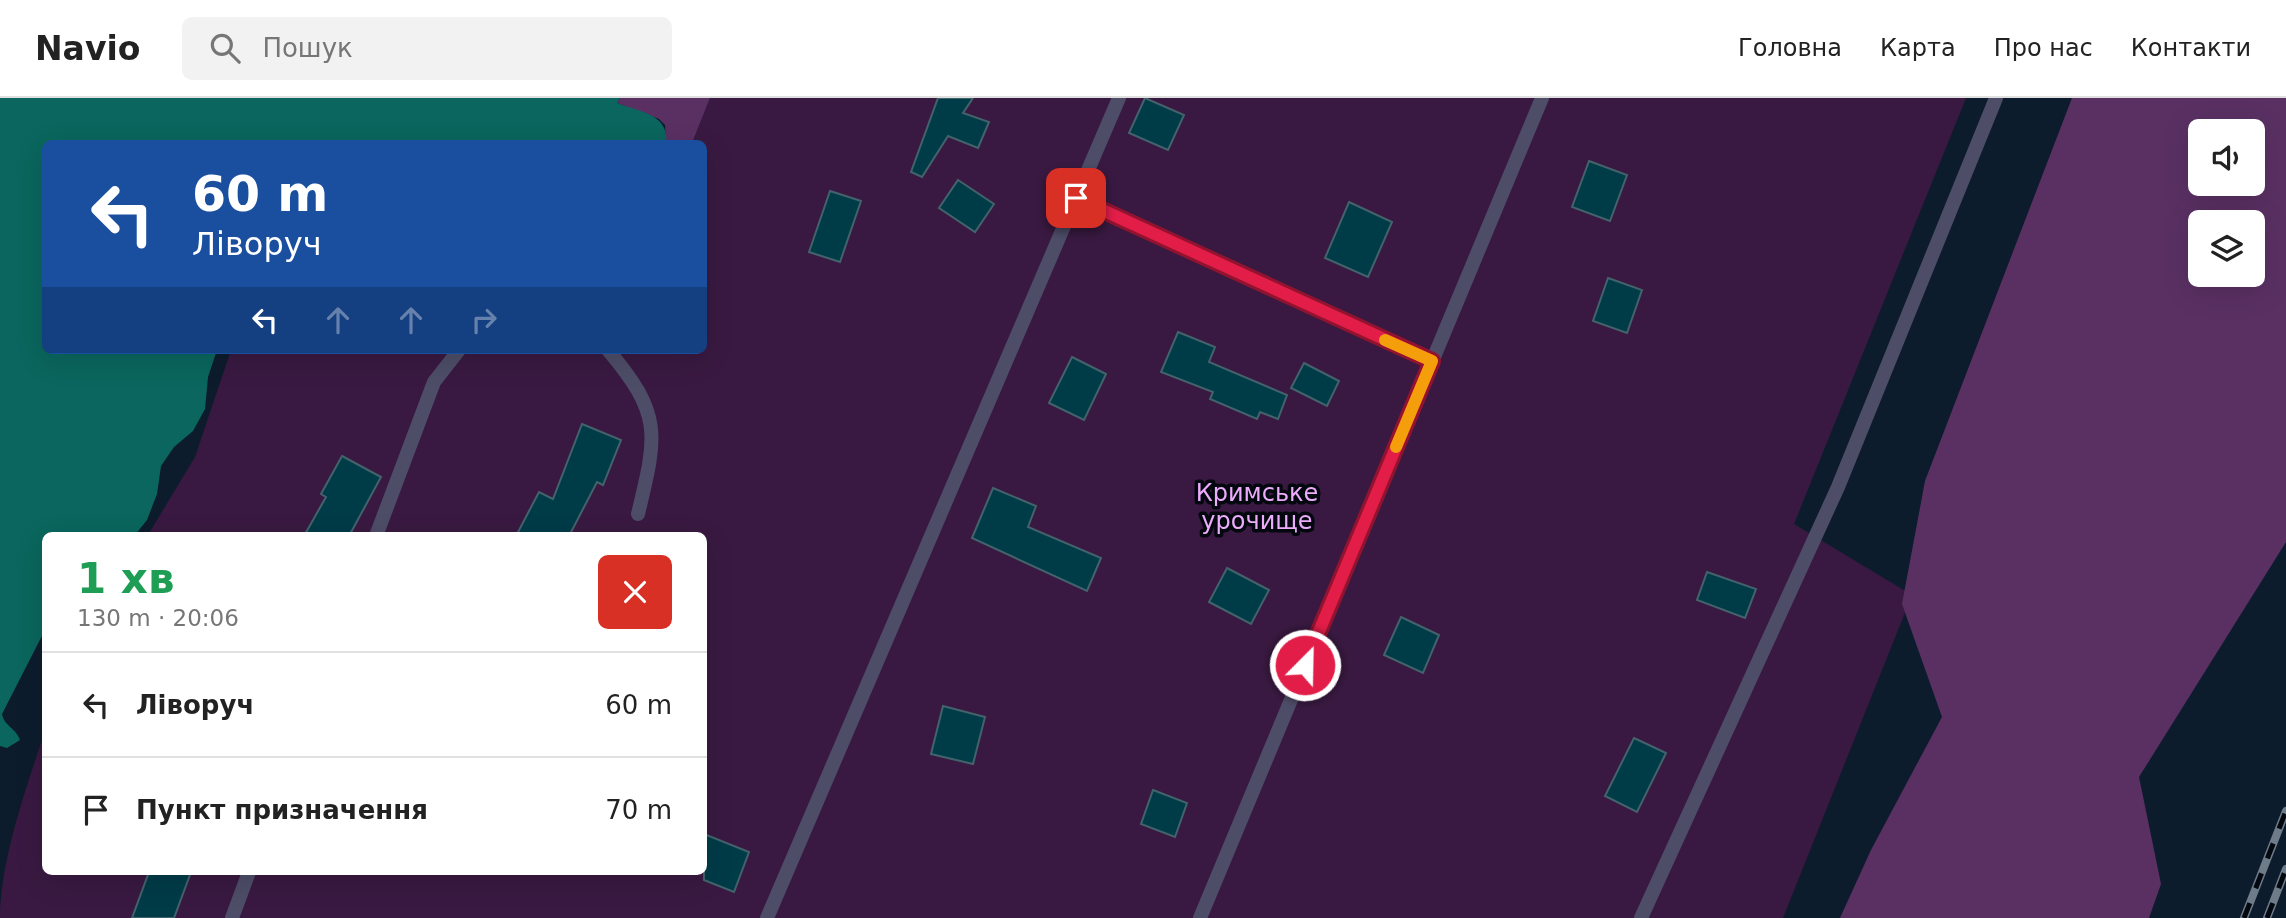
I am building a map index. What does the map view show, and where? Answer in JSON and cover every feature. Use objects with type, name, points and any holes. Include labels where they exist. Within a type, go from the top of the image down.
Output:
[{"type":"lane","points":[[767,918],[1119,98]]},
{"type":"lane","points":[[1200,918],[1542,98]]},
{"type":"lane","points":[[1641,918],[1838,487],[1996,98]]},
{"type":"lane","points":[[1076,198],[1432,361]]},
{"type":"lane","points":[[378,532],[434,382],[456,354]]},
{"type":"lane","points":[[611,354],[650,411],[653,452],[638,514]]},
{"type":"lane","points":[[232,918],[248,875]]},
{"type":"green space","name":"Кримське урочище","points":[[710,98],[1966,98],[1794,524],[1912,595],[1783,918],[0,918],[9,848],[42,740],[42,875],[707,875],[707,532],[150,532],[195,457],[230,354],[707,354],[707,140],[693,140]]},
{"type":"shaded area","points":[[0,98],[620,98],[617,103],[658,120],[663,126],[666,140],[42,140],[42,354],[216,354],[208,377],[205,409],[193,431],[174,447],[161,466],[157,494],[147,520],[137,532],[42,532],[42,636],[2,714],[20,740],[7,748],[0,746]]},
{"type":"shaded area","points":[[620,98],[710,98],[693,140],[666,140],[665,125],[659,119],[617,103]]},
{"type":"shaded area","points":[[2072,98],[2286,98],[2286,542],[2139,777],[2161,884],[2149,918],[1840,918],[1871,850],[1942,717],[1902,604],[1925,481]]},
{"type":"building","points":[[938,98],[973,98],[963,113],[989,122],[978,148],[948,136],[922,177],[911,172]]},
{"type":"building","points":[[1145,98],[1184,115],[1168,150],[1129,133]]},
{"type":"building","points":[[1589,161],[1627,175],[1610,221],[1572,207]]},
{"type":"building","points":[[958,180],[994,204],[975,232],[939,208]]},
{"type":"building","points":[[830,191],[861,201],[840,262],[809,252]]},
{"type":"building","points":[[1349,202],[1392,222],[1368,277],[1325,258]]},
{"type":"building","points":[[1608,278],[1642,290],[1627,333],[1593,321]]},
{"type":"building","points":[[1178,332],[1215,347],[1209,362],[1287,395],[1278,419],[1260,412],[1257,419],[1210,399],[1213,392],[1161,372]]},
{"type":"building","points":[[1072,357],[1106,374],[1084,420],[1049,403]]},
{"type":"building","points":[[1304,363],[1339,381],[1327,406],[1291,388]]},
{"type":"building","points":[[582,424],[621,440],[603,485],[597,482],[571,532],[518,532],[539,492],[553,499]]},
{"type":"building","points":[[342,456],[381,477],[351,532],[306,532],[326,497],[321,494]]},
{"type":"building","points":[[993,488],[1036,506],[1028,527],[1101,558],[1087,591],[972,538]]},
{"type":"building","points":[[1227,568],[1269,590],[1251,624],[1209,602]]},
{"type":"building","points":[[1707,572],[1756,589],[1745,618],[1697,600]]},
{"type":"building","points":[[1401,617],[1439,635],[1423,673],[1384,655]]},
{"type":"building","points":[[943,706],[985,717],[973,764],[931,754]]},
{"type":"building","points":[[1634,738],[1666,753],[1637,812],[1605,796]]},
{"type":"building","points":[[1153,790],[1187,803],[1175,837],[1141,824]]},
{"type":"building","points":[[707,835],[749,852],[734,892],[704,880],[704,875],[707,875]]},
{"type":"building","points":[[148,875],[190,875],[174,918],[132,918]]},
{"type":"railway","points":[[2244,918],[2286,811]]},
{"type":"railway","points":[[2267,918],[2286,869]]},
{"type":"slow traffic","points":[[1385,340],[1432,361],[1396,447]]},
{"type":"route","points":[[1076,198],[1432,361],[1305,665]]}]
